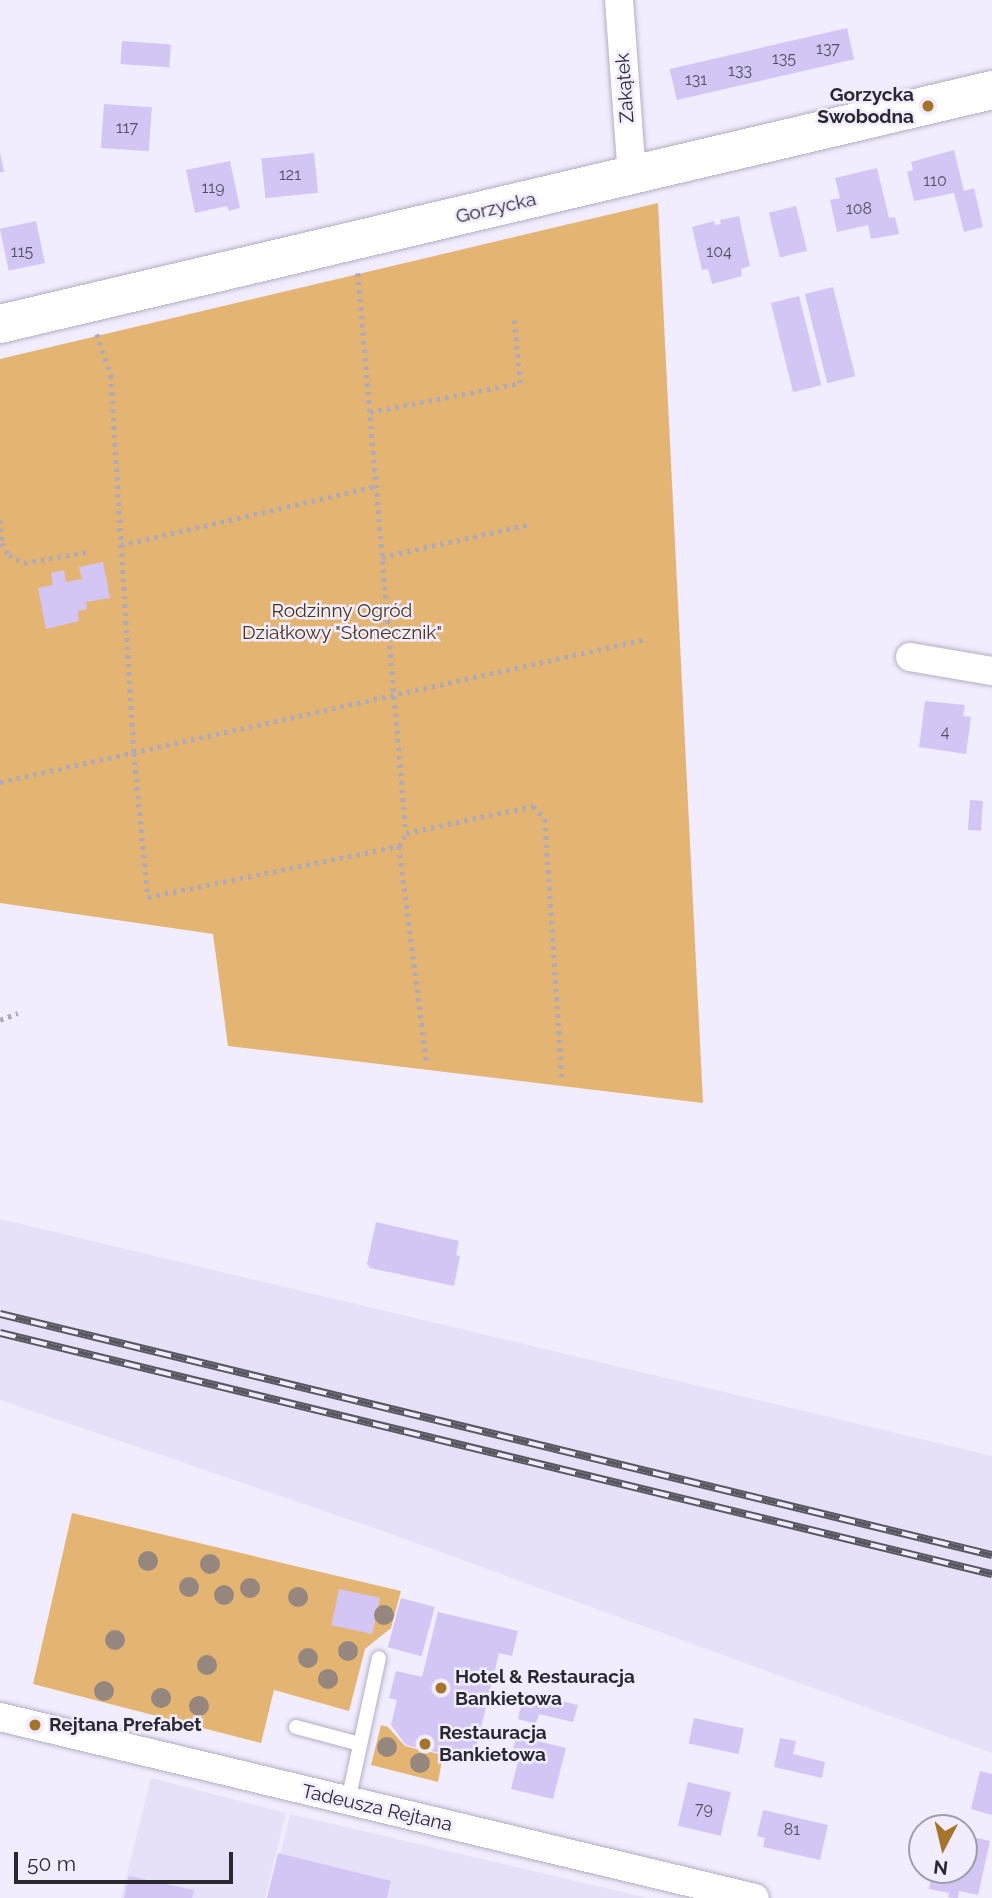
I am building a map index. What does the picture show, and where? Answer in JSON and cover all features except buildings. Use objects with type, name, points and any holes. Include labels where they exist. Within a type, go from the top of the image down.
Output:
[{"type":"street","name":"Zakątek","points":[[619,0],[632,176]]},
{"type":"street","name":"Gorzycka","points":[[0,324],[992,90]]},
{"type":"street","points":[[910,657],[992,671]]},
{"type":"street","name":"Tadeusza Rejtana","points":[[0,1717],[755,1898]]},
{"type":"lane","points":[[348,1801],[379,1658]]},
{"type":"lane","points":[[296,1727],[360,1744]]},
{"type":"path","points":[[358,272],[406,833],[399,846],[427,1064]]},
{"type":"path","points":[[370,412],[520,383],[514,320]]},
{"type":"path","points":[[98,335],[111,375],[134,753],[148,897],[399,846]]},
{"type":"path","points":[[121,545],[376,486]]},
{"type":"path","points":[[0,520],[2,543],[9,555],[24,563],[86,552]]},
{"type":"path","points":[[382,557],[531,524]]},
{"type":"path","points":[[0,782],[642,640]]},
{"type":"path","points":[[406,833],[533,806],[545,819],[562,1078]]},
{"type":"path","points":[[0,1020],[18,1013]]},
{"type":"shaded area","points":[[0,1219],[992,1456],[992,1753],[380,1530],[0,1400]]},
{"type":"shaded area","points":[[151,1778],[286,1813],[265,1898],[121,1898]]},
{"type":"shaded area","points":[[290,1814],[648,1898],[270,1898]]},
{"type":"green space","name":"Rodzinny Ogród Działkowy \"Słonecznik\"","points":[[658,203],[703,1103],[228,1046],[213,934],[0,903],[0,359]]},
{"type":"green space","points":[[72,1513],[401,1591],[391,1628],[365,1649],[349,1711],[274,1690],[261,1743],[33,1684]]},
{"type":"green space","points":[[381,1725],[388,1727],[405,1746],[443,1755],[438,1782],[371,1765]]},
{"type":"railway","points":[[0,1314],[992,1555]]},
{"type":"railway","points":[[0,1333],[992,1574]]},
{"type":"place","name":"Gorzycka Swobodna","points":[[928,106]]},
{"type":"place","name":"Hotel & Restauracja Bankietowa","points":[[441,1688]]},
{"type":"place","name":"Rejtana Prefabet","points":[[35,1725]]},
{"type":"place","name":"Restauracja Bankietowa","points":[[425,1744]]}]
